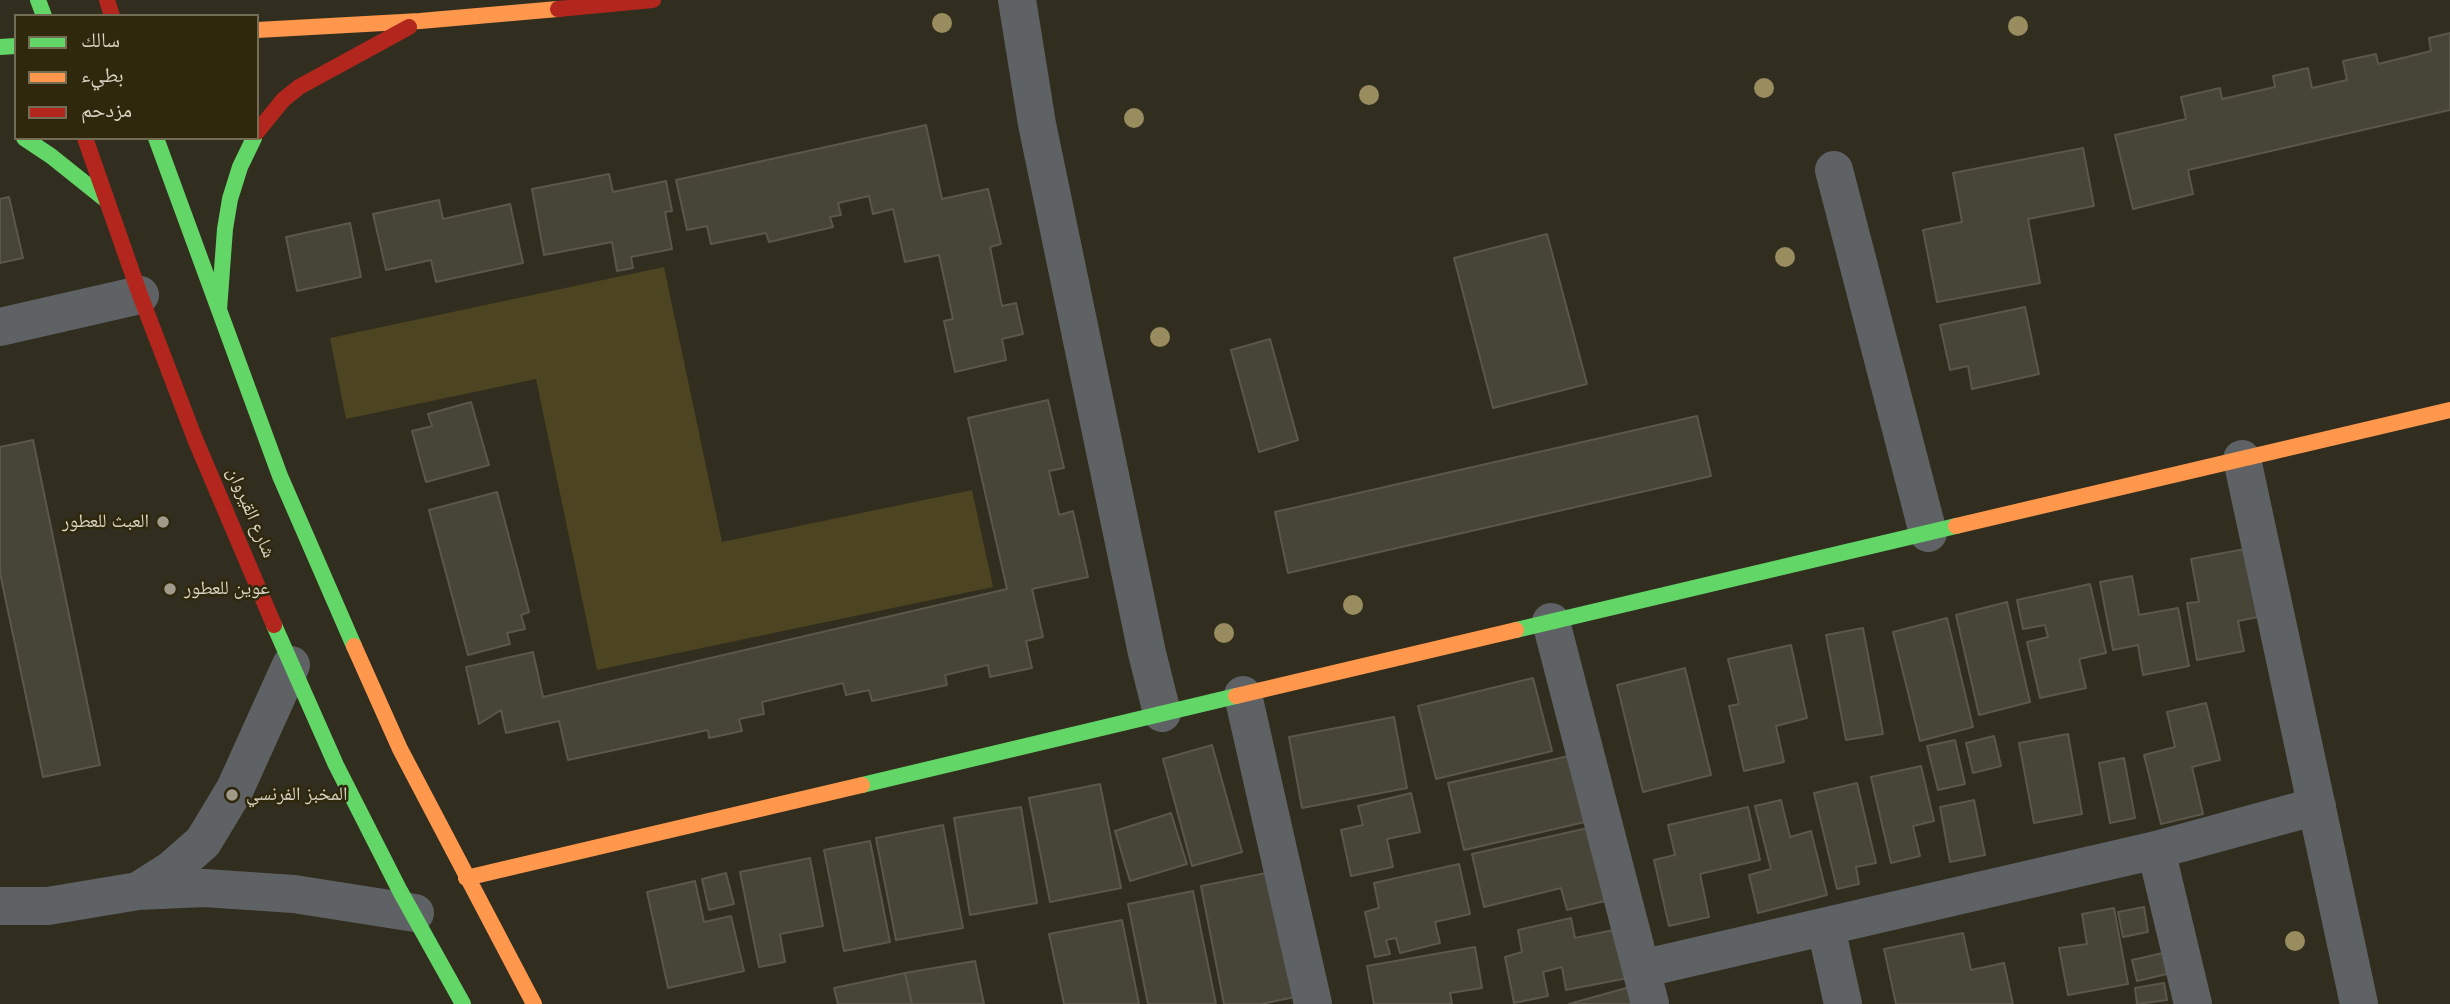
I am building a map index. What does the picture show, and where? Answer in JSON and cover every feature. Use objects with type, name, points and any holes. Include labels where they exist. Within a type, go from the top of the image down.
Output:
[{"type":"main road","points":[[259,30],[419,21],[653,0]]},
{"type":"main road","points":[[259,130],[283,100],[299,87],[419,21]]},
{"type":"main road","points":[[27,140],[106,200]]},
{"type":"main road","name":"شارع القيروان","points":[[86,140],[140,295],[195,439],[291,665],[336,765],[400,891],[463,1004]]},
{"type":"main road","points":[[157,140],[280,476],[320,569],[401,749],[534,1004]]},
{"type":"main road","points":[[219,310],[230,200],[240,167],[253,140]]},
{"type":"main road","points":[[466,878],[2450,410]]},
{"type":"street","points":[[1017,0],[1037,124],[1147,653],[1162,713]]},
{"type":"street","points":[[1834,170],[1928,533]]},
{"type":"street","points":[[0,327],[140,295]]},
{"type":"street","points":[[2242,460],[2359,1004]]},
{"type":"street","points":[[1551,622],[1646,987],[1826,928],[2156,850],[2317,806]]},
{"type":"street","points":[[138,891],[171,870],[203,842],[235,789],[291,665]]},
{"type":"street","points":[[1243,695],[1313,1004]]},
{"type":"street","points":[[2156,850],[2193,1004]]},
{"type":"street","points":[[0,906],[48,905],[138,891],[204,888],[274,892],[415,914]]},
{"type":"street","points":[[1826,928],[1843,1004]]},
{"type":"shaded area","points":[[664,267],[722,542],[972,490],[993,587],[597,670],[536,379],[346,419],[330,338]]},
{"type":"building","points":[[2450,33],[2450,110],[2188,170],[2193,194],[2133,209],[2115,135],[2186,119],[2181,97],[2220,88],[2222,99],[2275,87],[2273,76],[2308,68],[2312,88],[2347,80],[2343,61],[2376,54],[2378,64],[2431,51],[2429,38]]},
{"type":"building","points":[[926,125],[942,199],[988,189],[1001,244],[990,247],[1002,306],[1016,303],[1023,334],[1002,339],[1006,360],[955,372],[944,321],[953,319],[939,255],[905,262],[893,209],[873,214],[869,196],[838,203],[841,215],[830,217],[833,227],[769,242],[766,233],[711,244],[707,226],[687,230],[676,180]]},
{"type":"building","points":[[2083,148],[2094,206],[2028,219],[2040,283],[1937,302],[1923,230],[1962,222],[1953,173]]},
{"type":"building","points":[[609,174],[613,192],[666,181],[672,211],[665,212],[672,249],[631,257],[633,268],[617,271],[612,242],[544,255],[532,189]]},
{"type":"building","points":[[9,197],[23,258],[0,263],[0,199]]},
{"type":"building","points":[[439,200],[443,219],[510,204],[523,263],[436,282],[431,260],[386,270],[373,214]]},
{"type":"building","points":[[350,223],[361,277],[297,291],[286,237]]},
{"type":"building","points":[[1547,234],[1587,384],[1493,408],[1454,258]]},
{"type":"building","points":[[2025,307],[2039,374],[1972,389],[1968,366],[1950,370],[1940,325]]},
{"type":"building","points":[[1270,339],[1298,440],[1259,452],[1231,350]]},
{"type":"building","points":[[1048,400],[1064,468],[1049,471],[1059,515],[1073,511],[1088,577],[1032,589],[1043,637],[1026,641],[1032,668],[990,677],[988,665],[945,675],[947,685],[872,701],[869,690],[846,695],[843,683],[762,702],[764,714],[739,719],[742,731],[709,738],[708,730],[568,760],[559,721],[506,733],[501,710],[479,724],[466,667],[533,652],[543,697],[1007,589],[968,418]]},
{"type":"building","points":[[471,402],[489,465],[426,482],[412,431],[432,426],[428,414]]},
{"type":"building","points":[[1697,416],[1711,476],[1288,573],[1275,512]]},
{"type":"building","points":[[33,440],[100,765],[43,777],[0,573],[0,447]]},
{"type":"building","points":[[497,492],[529,612],[521,615],[525,629],[507,633],[510,644],[468,655],[429,510]]},
{"type":"building","points":[[2245,549],[2258,617],[2238,621],[2244,651],[2197,660],[2187,603],[2199,602],[2191,559]]},
{"type":"building","points":[[2132,576],[2139,615],[2178,608],[2189,666],[2143,675],[2138,645],[2113,650],[2100,582]]},
{"type":"building","points":[[2090,584],[2106,653],[2079,659],[2086,688],[2040,698],[2027,642],[2048,637],[2045,625],[2023,629],[2017,600]]},
{"type":"building","points":[[2007,602],[2030,702],[1979,715],[1956,615]]},
{"type":"building","points":[[1947,618],[1973,727],[1920,741],[1893,632]]},
{"type":"building","points":[[1863,628],[1883,734],[1846,740],[1826,635]]},
{"type":"building","points":[[1791,645],[1807,718],[1776,726],[1784,762],[1744,771],[1729,706],[1739,704],[1728,659]]},
{"type":"building","points":[[1685,668],[1711,775],[1643,792],[1617,685]]},
{"type":"building","points":[[1533,678],[1552,751],[1436,779],[1418,706]]},
{"type":"building","points":[[2206,703],[2220,760],[2192,767],[2203,814],[2161,824],[2144,755],[2175,747],[2167,712]]},
{"type":"building","points":[[1394,717],[1407,788],[1302,808],[1289,737]]},
{"type":"building","points":[[2068,734],[2082,814],[2034,823],[2019,743]]},
{"type":"building","points":[[1994,736],[2001,766],[1973,773],[1966,743]]},
{"type":"building","points":[[1955,740],[1965,784],[1938,790],[1927,746]]},
{"type":"building","points":[[1212,745],[1242,852],[1192,866],[1163,759]]},
{"type":"building","points":[[1569,756],[1585,822],[1464,850],[1448,783]]},
{"type":"building","points":[[2124,758],[2135,818],[2110,823],[2099,763]]},
{"type":"building","points":[[1921,766],[1934,821],[1913,826],[1920,856],[1891,863],[1871,777]]},
{"type":"building","points":[[1857,783],[1876,863],[1856,867],[1859,884],[1837,889],[1814,793]]},
{"type":"building","points":[[1100,784],[1121,888],[1050,902],[1029,798]]},
{"type":"building","points":[[1411,793],[1420,832],[1387,839],[1393,867],[1351,876],[1341,830],[1363,825],[1358,806]]},
{"type":"building","points":[[1781,800],[1790,837],[1811,831],[1827,895],[1758,913],[1749,875],[1771,869],[1755,806]]},
{"type":"building","points":[[1974,800],[1985,855],[1950,862],[1940,807]]},
{"type":"building","points":[[1021,807],[1037,903],[970,915],[954,818]]},
{"type":"building","points":[[1748,807],[1760,860],[1700,874],[1709,917],[1669,926],[1654,860],[1675,855],[1668,825]]},
{"type":"building","points":[[1171,813],[1187,864],[1130,881],[1115,831]]},
{"type":"building","points":[[943,825],[963,928],[896,940],[876,838]]},
{"type":"building","points":[[1588,828],[1605,901],[1567,910],[1561,888],[1484,907],[1472,854]]},
{"type":"building","points":[[870,841],[890,942],[844,951],[824,850]]},
{"type":"building","points":[[810,858],[823,926],[780,934],[785,962],[759,967],[740,872]]},
{"type":"building","points":[[1459,864],[1470,914],[1435,922],[1440,943],[1400,953],[1396,938],[1386,940],[1390,954],[1375,957],[1365,912],[1379,908],[1374,883]]},
{"type":"building","points":[[1276,871],[1300,996],[1261,1004],[1224,1004],[1201,886]]},
{"type":"building","points":[[726,873],[734,904],[709,910],[702,879]]},
{"type":"building","points":[[695,881],[704,922],[731,916],[744,971],[668,988],[647,892]]},
{"type":"building","points":[[1193,891],[1216,1004],[1148,1004],[1128,904]]},
{"type":"building","points":[[2144,907],[2148,932],[2123,937],[2118,912]]},
{"type":"building","points":[[2114,908],[2128,984],[2068,995],[2059,948],[2087,944],[2082,914]]},
{"type":"building","points":[[1571,918],[1575,938],[1618,929],[1628,978],[1566,990],[1562,967],[1543,972],[1548,996],[1514,1003],[1505,957],[1522,952],[1518,930]]},
{"type":"building","points":[[1122,920],[1139,1004],[1064,1004],[1049,934]]},
{"type":"building","points":[[1963,933],[1971,970],[2004,963],[2013,1004],[1896,1004],[1884,949]]},
{"type":"building","points":[[1475,947],[1482,988],[1450,993],[1452,1004],[1374,1004],[1367,966]]},
{"type":"building","points":[[2163,953],[2167,974],[2137,981],[2132,960]]},
{"type":"building","points":[[975,961],[984,1004],[912,1004],[905,973]]},
{"type":"building","points":[[905,973],[912,1004],[838,1004],[834,988]]},
{"type":"building","points":[[2164,983],[2167,1000],[2137,1004],[2135,988]]},
{"type":"building","points":[[1637,985],[1642,1004],[1569,1004]]},
{"type":"traffic: fast","points":[[38,0],[43,14]]},
{"type":"traffic: fast","points":[[0,47],[14,46]]},
{"type":"traffic: fast","points":[[27,140],[106,200]]},
{"type":"traffic: fast","points":[[157,140],[280,476],[354,646]]},
{"type":"traffic: fast","points":[[219,310],[230,199],[240,167],[253,140]]},
{"type":"traffic: fast","points":[[1516,630],[1956,526]]},
{"type":"traffic: fast","points":[[274,625],[336,765],[400,891],[463,1004]]},
{"type":"traffic: fast","points":[[862,785],[1236,696]]},
{"type":"traffic: slow","points":[[259,30],[420,21],[558,9]]},
{"type":"traffic: slow","points":[[1956,526],[2450,410]]},
{"type":"traffic: slow","points":[[1236,696],[1516,630]]},
{"type":"traffic: slow","points":[[354,646],[400,749],[534,1004]]},
{"type":"traffic: slow","points":[[466,878],[862,785]]},
{"type":"traffic: jam","points":[[107,0],[111,14]]},
{"type":"traffic: jam","points":[[558,9],[653,0]]},
{"type":"traffic: jam","points":[[259,130],[283,100],[299,87],[409,27]]},
{"type":"traffic: jam","points":[[86,140],[140,295],[195,439],[274,625]]},
{"type":"place","name":"العبث للعطور","points":[[163,522]]},
{"type":"place","name":"عوين للعطور","points":[[170,589]]},
{"type":"place","name":"المخبز الفرنسي","points":[[232,795]]}]
